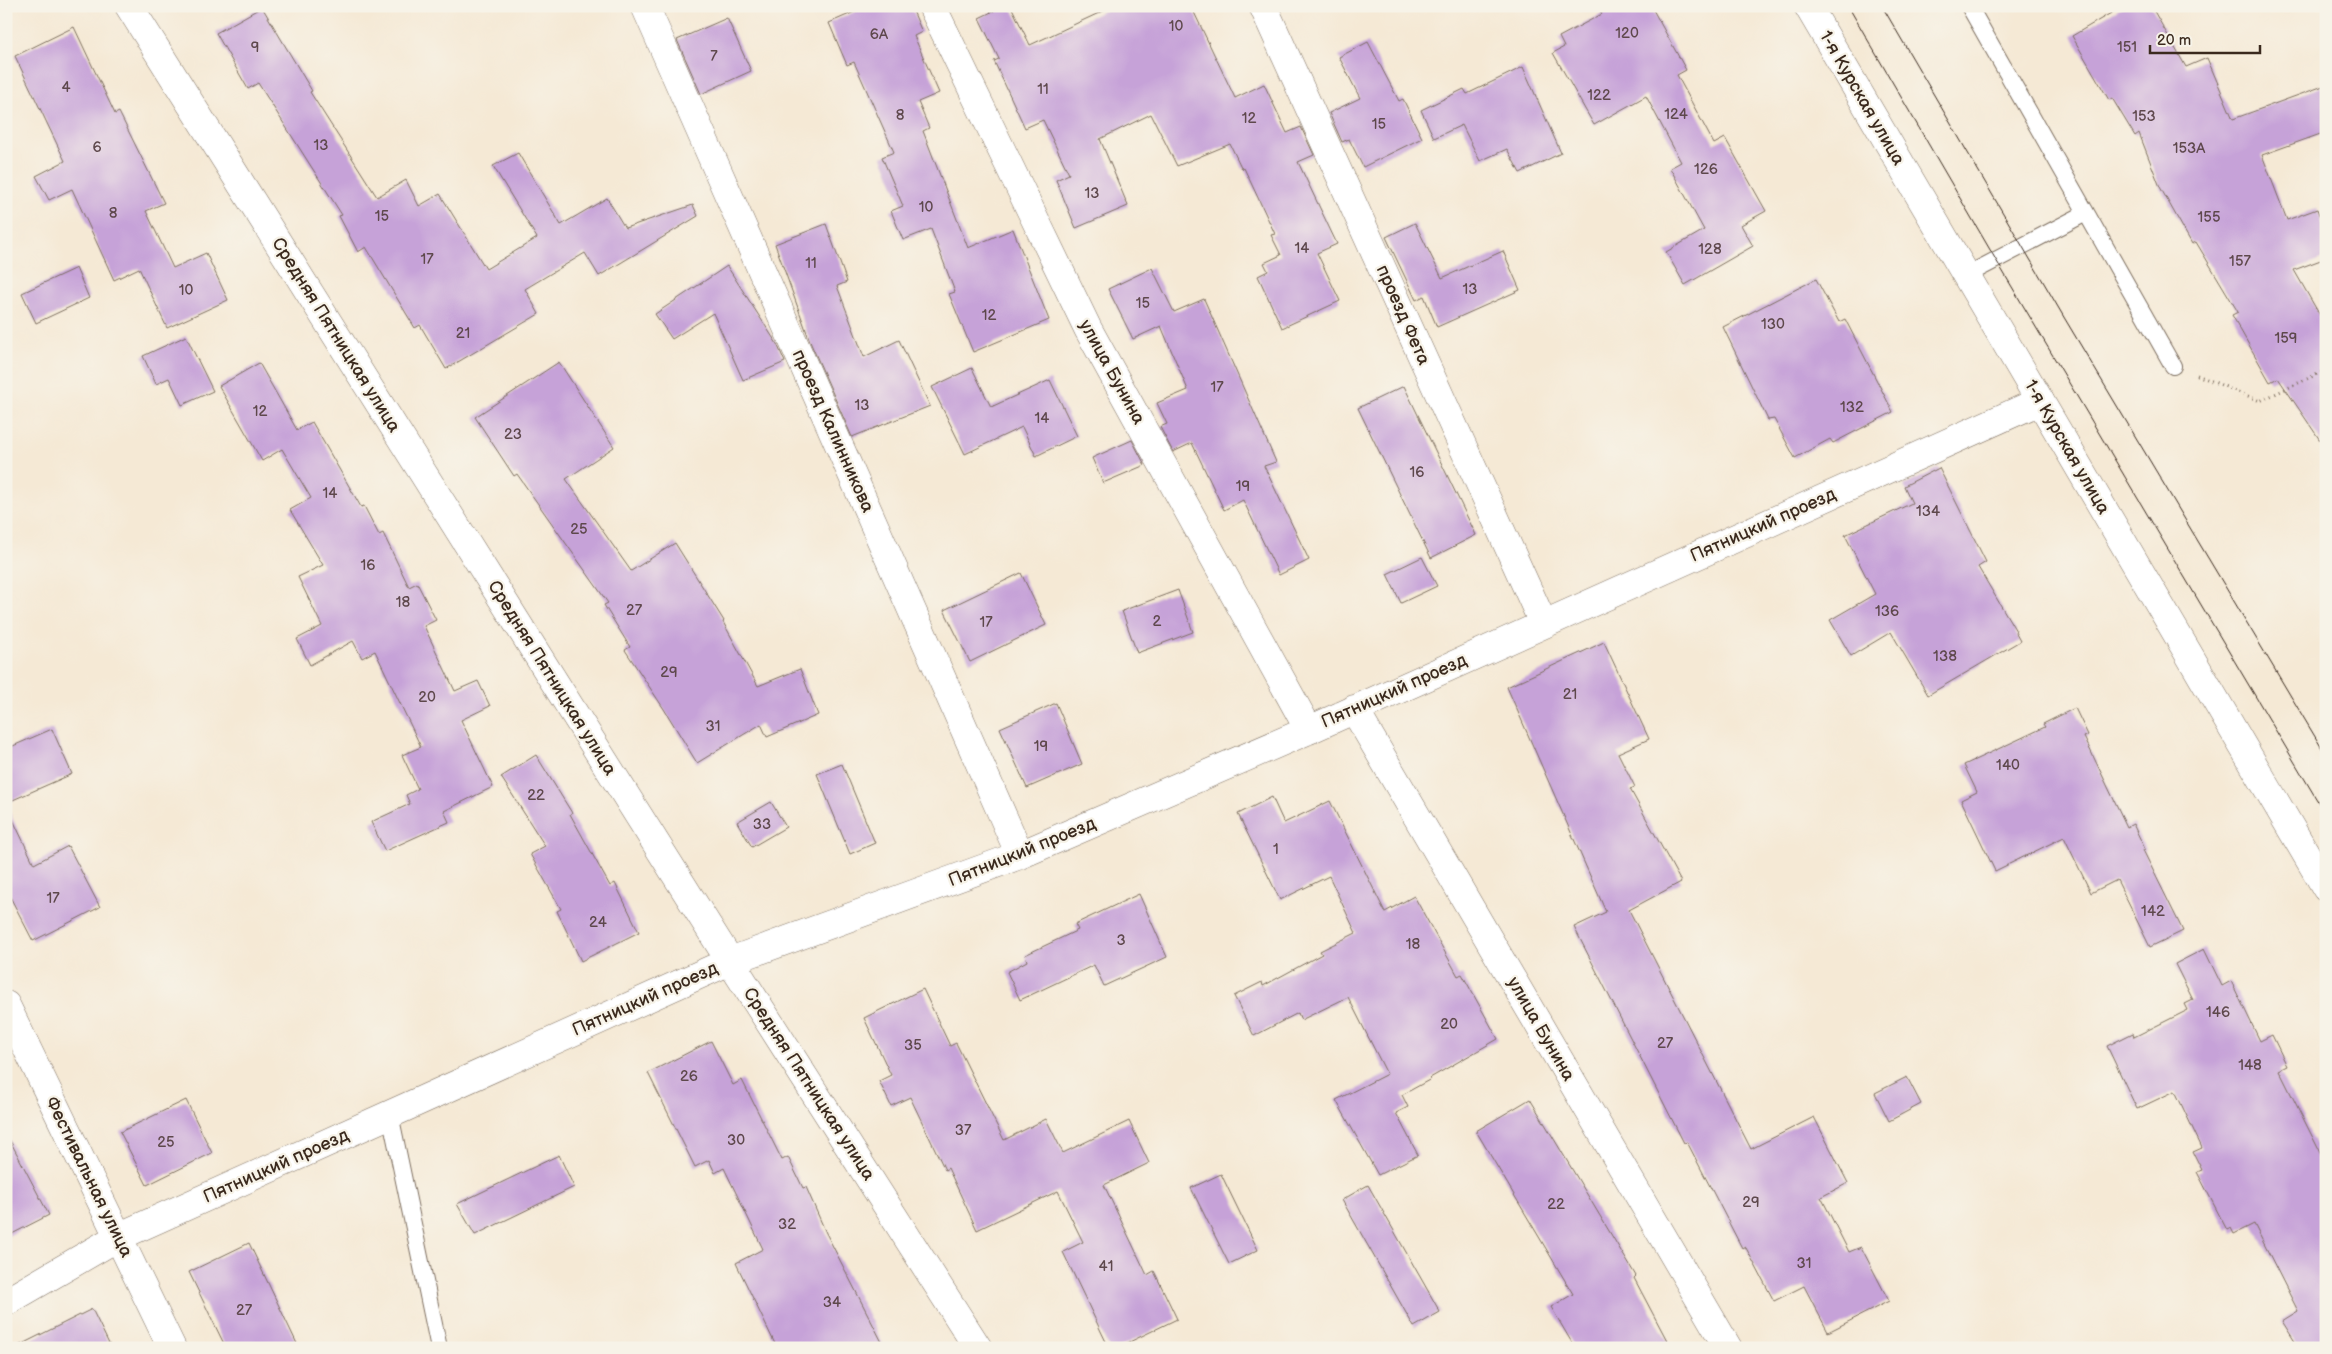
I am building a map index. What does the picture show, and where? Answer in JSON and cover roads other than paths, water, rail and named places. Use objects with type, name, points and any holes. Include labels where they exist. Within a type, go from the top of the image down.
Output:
[{"type":"street","name":"Средняя Пятницкая улица","points":[[129,6],[730,961],[978,1348]]},
{"type":"street","name":"проезд Калинникова","points":[[645,6],[1020,855]]},
{"type":"street","name":"улица Бунина","points":[[932,6],[1088,329],[1309,730]]},
{"type":"street","name":"проезд Фета","points":[[1263,6],[1544,623]]},
{"type":"street","name":"1-я Курская улица","points":[[1808,6],[2326,888]]},
{"type":"street","name":"Пятницкий проезд","points":[[6,1302],[118,1237],[730,961],[1020,855],[1354,710],[2040,401]]},
{"type":"street","name":"улица Бунина","points":[[1354,710],[1728,1348]]},
{"type":"street","name":"Фестивальная улица","points":[[6,1006],[172,1348]]},
{"type":"lane","points":[[1969,6],[2173,366]]},
{"type":"lane","points":[[1966,276],[2086,213]]},
{"type":"lane","points":[[390,1114],[439,1348]]},
{"type":"tram line","points":[[1848,6],[1996,260],[2326,815]]},
{"type":"tram line","points":[[1882,6],[2065,319],[2326,755]]}]
